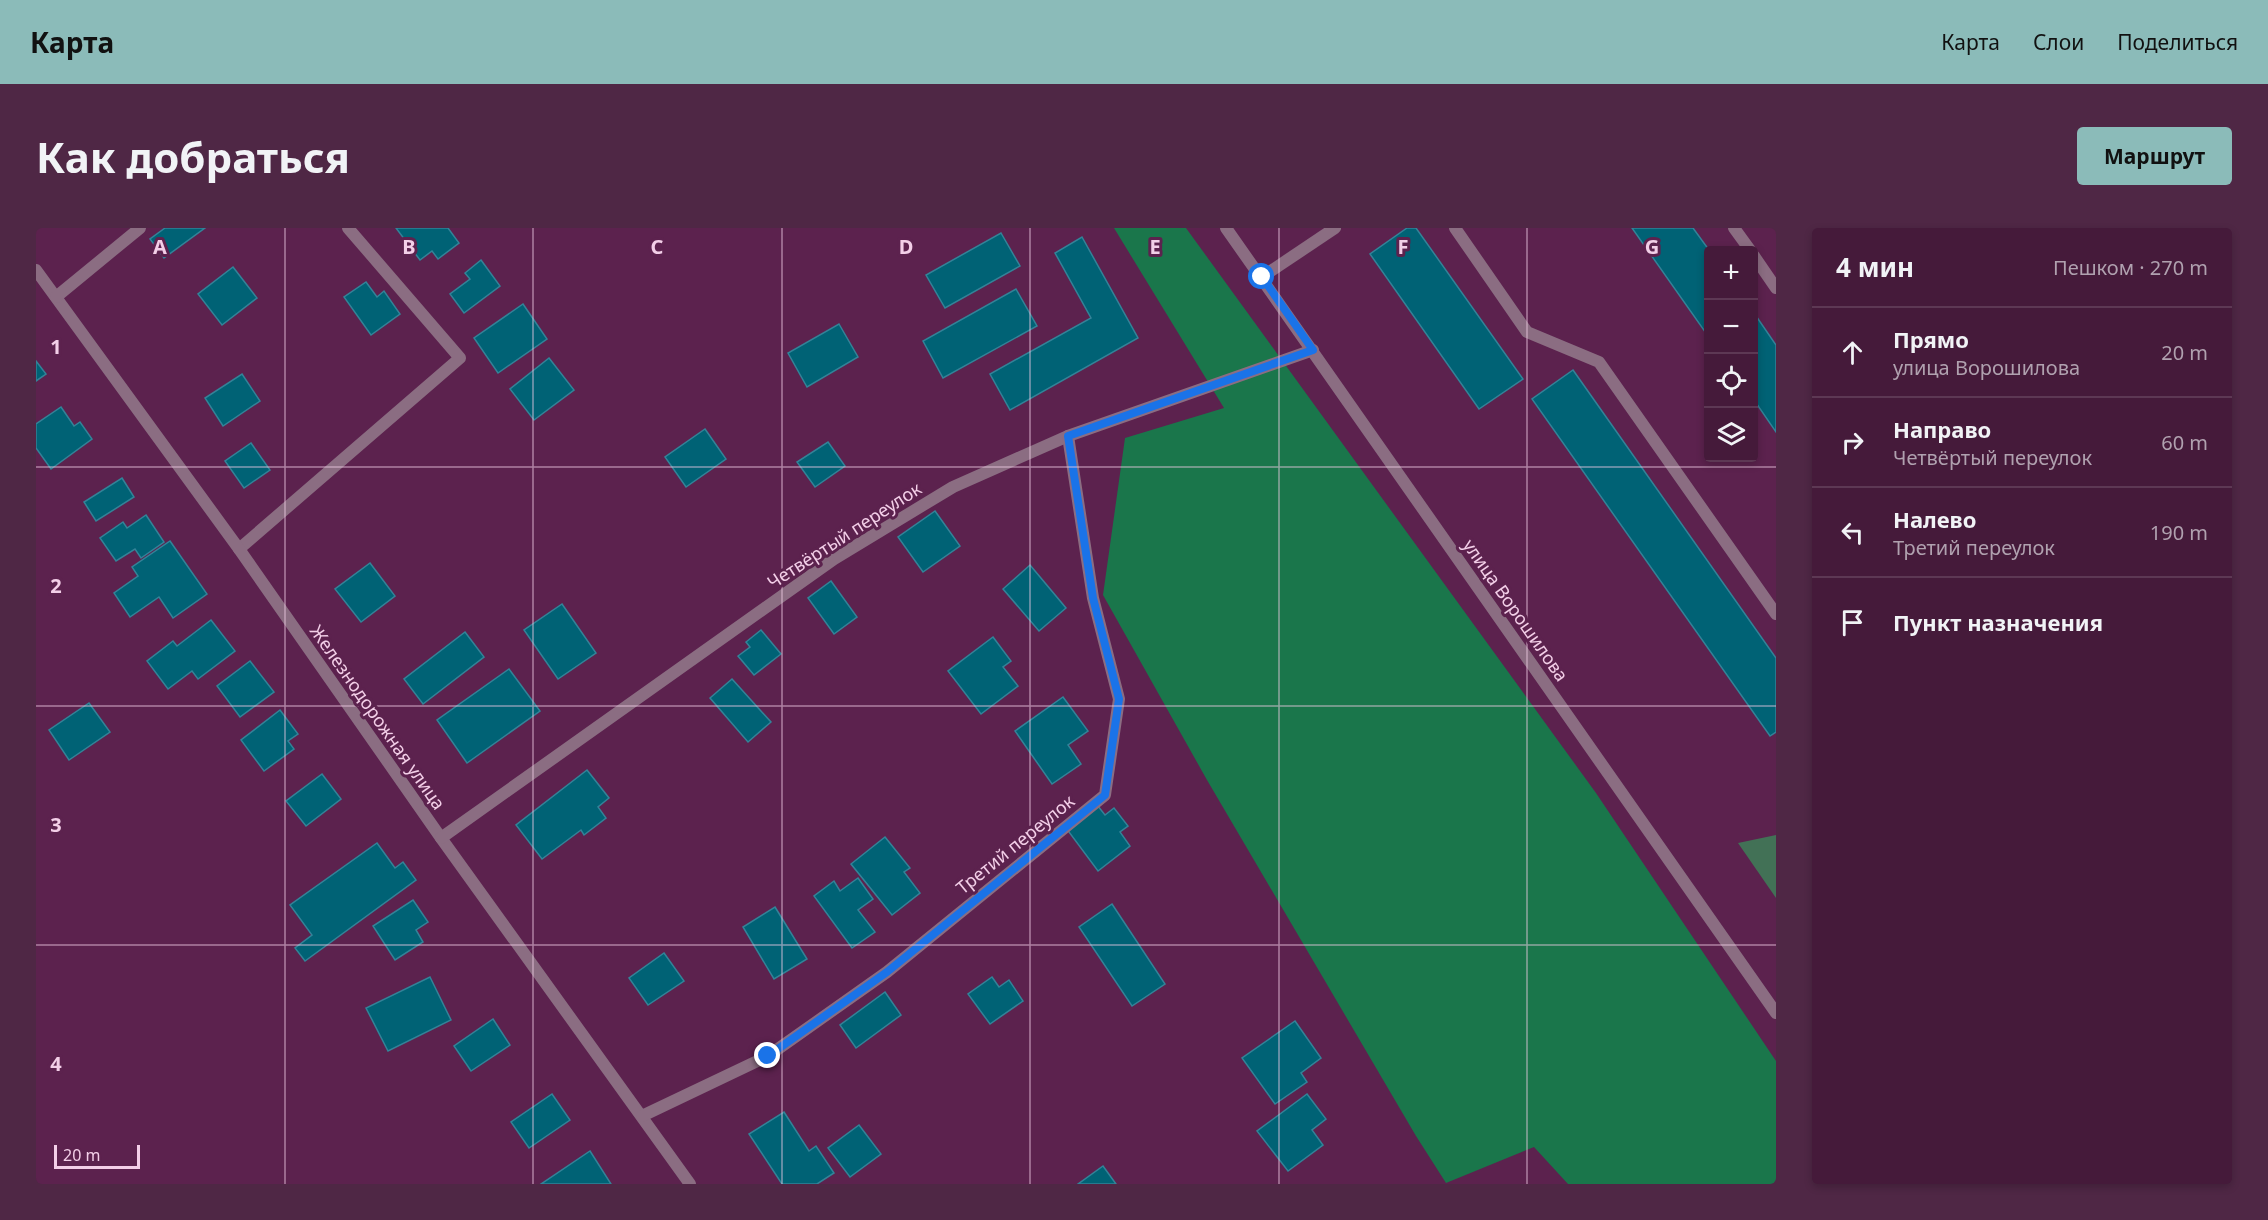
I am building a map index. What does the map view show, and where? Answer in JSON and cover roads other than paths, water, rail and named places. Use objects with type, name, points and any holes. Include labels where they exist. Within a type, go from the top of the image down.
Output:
[{"type":"street","points":[[56,297],[140,228]]},
{"type":"street","points":[[239,549],[460,358],[348,228]]},
{"type":"street","name":"улица Ворошилова","points":[[1226,228],[1776,1013]]},
{"type":"street","points":[[1262,277],[1335,228]]},
{"type":"street","points":[[1455,228],[1527,332],[1599,362],[1776,614]]},
{"type":"street","points":[[1734,228],[1747,246]]},
{"type":"street","points":[[1758,262],[1776,288]]},
{"type":"street","name":"Железнодорожная улица","points":[[36,270],[239,549],[441,838],[690,1184]]},
{"type":"street","name":"Четвёртый переулок","points":[[441,838],[834,559],[953,487],[1068,436],[1313,350]]},
{"type":"street","name":"Третий переулок","points":[[642,1116],[768,1056],[887,972],[1105,795],[1119,699],[1093,598],[1068,436]]}]
